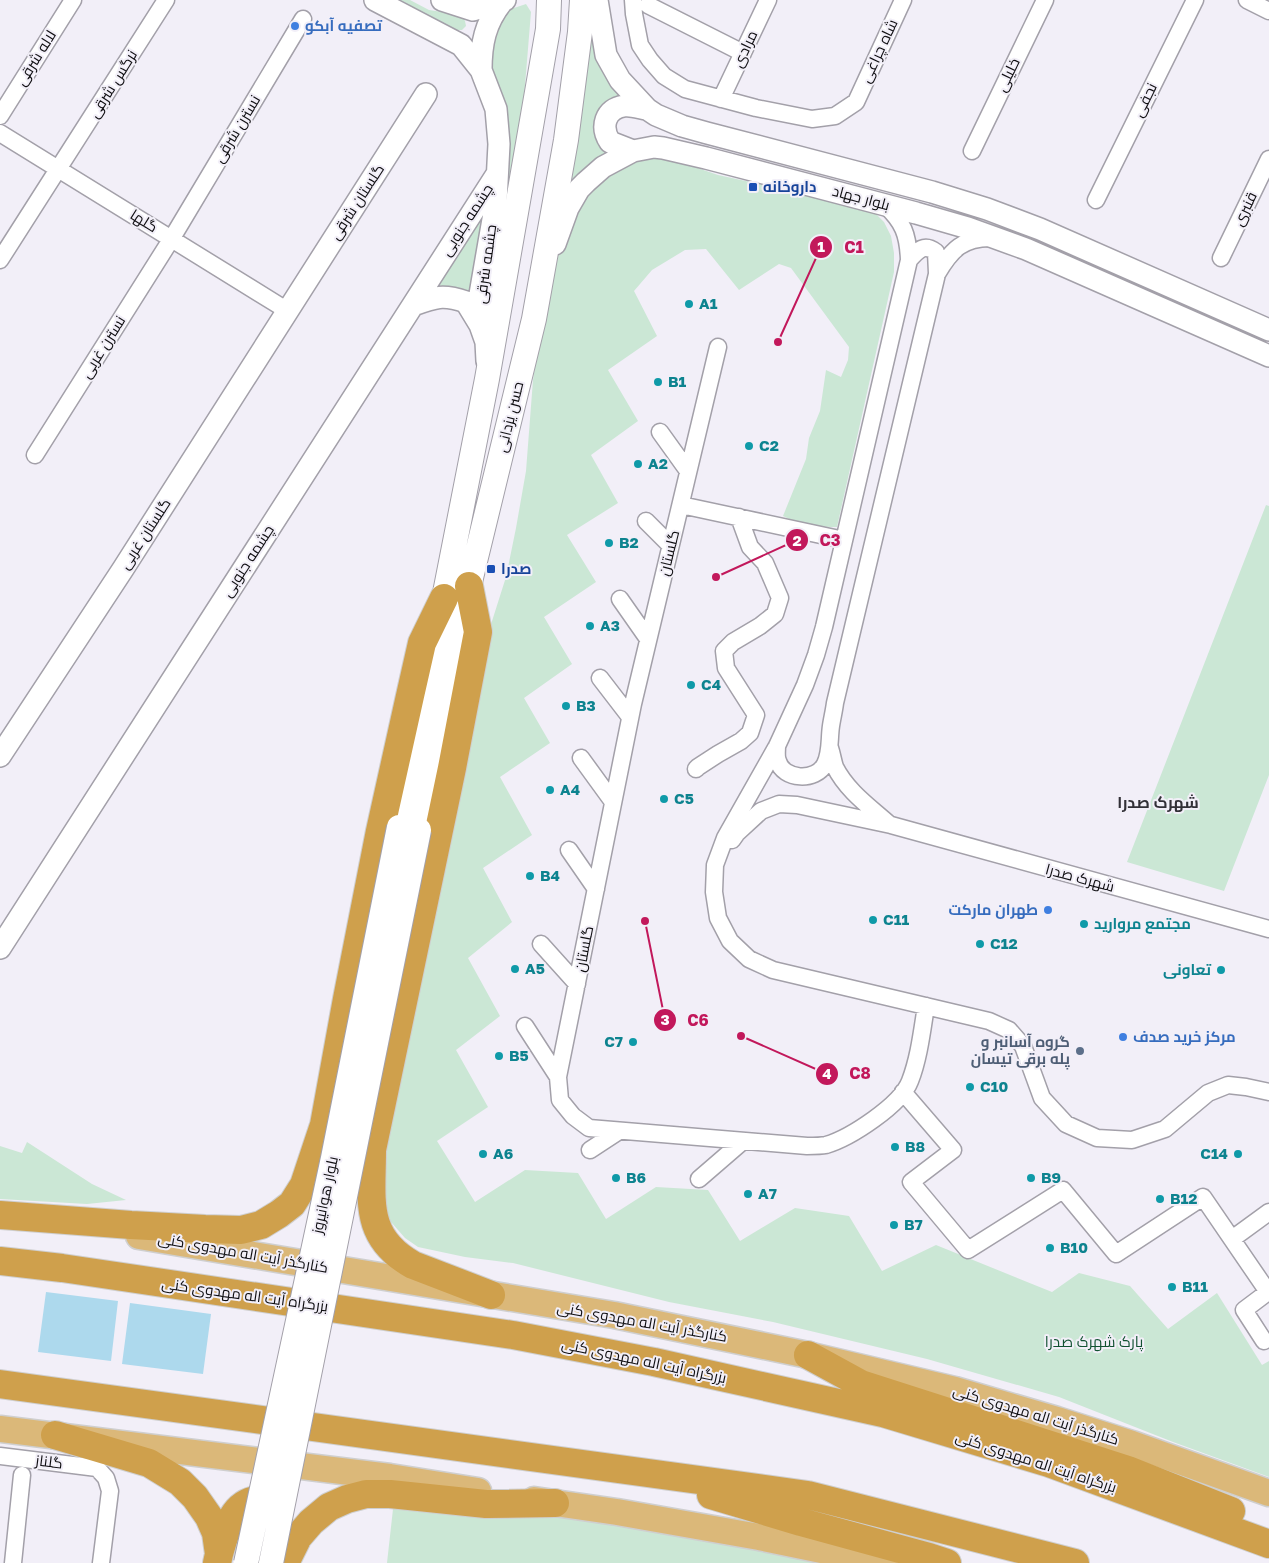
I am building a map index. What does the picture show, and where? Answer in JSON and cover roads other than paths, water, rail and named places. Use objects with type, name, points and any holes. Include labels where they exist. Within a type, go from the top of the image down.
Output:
[{"type":"highway","points":[[444,598],[422,643],[380,831],[346,999],[314,1186],[314,1194],[319,1203],[328,1208],[346,1206],[353,1199],[361,1188],[372,1150],[452,768],[478,632],[469,586]]},
{"type":"highway","points":[[0,1215],[205,1229],[241,1230],[261,1225],[292,1204],[304,1185],[324,1125]]},
{"type":"highway","points":[[372,1150],[372,1211],[376,1226],[384,1242],[403,1260],[413,1265],[491,1295]]},
{"type":"highway","name":"بزرگراه آیت اله مهدوی کنی","points":[[0,1261],[513,1335],[654,1362],[845,1404],[883,1413],[1049,1463],[1269,1544]]},
{"type":"highway","points":[[808,1355],[861,1384],[1128,1470],[1269,1528]]},
{"type":"highway","points":[[0,1384],[808,1495],[1075,1563]]},
{"type":"highway","points":[[54,1435],[149,1464],[180,1482],[195,1497],[209,1516],[216,1533],[218,1559]]},
{"type":"highway","points":[[660,1476],[752,1508],[947,1563]]},
{"type":"highway","points":[[284,1563],[298,1537],[317,1517],[329,1507],[347,1499],[366,1494],[390,1494],[486,1504],[556,1503]]},
{"type":"highway","points":[[218,1559],[228,1526],[236,1510],[250,1501],[261,1500],[274,1504],[281,1514],[286,1531],[284,1563]]},
{"type":"main road","name":"حسن یزدانی","points":[[409,828],[444,598],[487,379],[548,29],[549,0]]},
{"type":"main road","name":"حسن یزدانی","points":[[409,828],[534,319],[566,140],[580,32],[582,0]]},
{"type":"main road","name":"بلوار هوانیروز","points":[[246,1563],[333,1158],[409,828]]},
{"type":"main road","name":"بلوار هوانیروز","points":[[271,1563],[409,828]]},
{"type":"main road","name":"کنارگذر آیت اله مهدوی کنی","points":[[0,1215],[170,1240],[622,1317],[808,1355],[955,1390],[1039,1415],[1132,1444],[1269,1493]]},
{"type":"main road","points":[[0,1429],[390,1478],[617,1512],[884,1563]]},
{"type":"street","name":"لاله شرقی","points":[[0,116],[73,0]]},
{"type":"street","name":"نرگس شرقی","points":[[0,260],[166,0]]},
{"type":"street","name":"چشمه شرقی","points":[[375,0],[461,45],[481,70],[496,109],[499,144],[496,202],[479,300],[480,325],[486,342],[487,379]]},
{"type":"street","points":[[442,0],[473,10],[504,1]]},
{"type":"street","name":"بلوار جهاد","points":[[597,0],[606,55],[620,80],[647,109],[665,120],[932,192],[988,209],[1040,229],[1269,330]]},
{"type":"street","name":"مرادی","points":[[722,99],[768,0]]},
{"type":"street","name":"شاه چراغی","points":[[722,99],[812,119],[835,116],[856,102],[903,0]]},
{"type":"street","name":"خلیلی","points":[[972,151],[1045,0]]},
{"type":"street","name":"نجفی","points":[[1096,200],[1195,0]]},
{"type":"street","points":[[1247,0],[1269,10]]},
{"type":"street","points":[[481,70],[481,50],[486,30],[493,13],[504,1]]},
{"type":"street","points":[[722,99],[685,89],[664,76],[654,66],[640,45],[634,14],[641,2],[743,52]]},
{"type":"street","points":[[461,45],[470,45],[478,36],[479,22],[473,10]]},
{"type":"street","name":"نسترن شرقی","points":[[172,238],[303,19]]},
{"type":"street","name":"گلستان شرقی","points":[[288,311],[426,94]]},
{"type":"street","points":[[633,151],[610,142],[604,130],[604,124],[612,111],[622,106],[647,109]]},
{"type":"street","name":"گلها","points":[[0,132],[288,311]]},
{"type":"street","name":"بلوار جهاد","points":[[534,319],[560,228],[574,198],[586,182],[603,167],[633,151],[654,147],[677,151],[884,204],[968,228],[1026,249],[1269,356]]},
{"type":"street","name":"قنبری","points":[[1220,258],[1269,159]]},
{"type":"street","name":"چشمه جنوبی","points":[[0,948],[497,174]]},
{"type":"street","points":[[884,204],[895,214],[903,227],[909,260],[844,540],[816,655],[805,685],[777,746],[725,838],[715,865],[714,892],[718,918],[730,942],[749,959],[773,970],[989,1021],[1009,1030],[1023,1046],[1042,1098],[1066,1124],[1098,1138],[1132,1140],[1165,1129],[1208,1093],[1228,1085],[1263,1091],[1269,1105]]},
{"type":"street","name":"نسترن غربی","points":[[35,455],[172,238]]},
{"type":"street","points":[[937,274],[946,259],[960,246],[980,238],[998,239]]},
{"type":"street","points":[[891,826],[858,797],[835,767],[830,748],[830,728],[937,274],[936,252],[930,248],[923,248],[916,252],[909,260]]},
{"type":"street","points":[[413,305],[432,298],[450,297],[466,302],[480,325]]},
{"type":"street","name":"گلستان غربی","points":[[0,756],[288,311]]},
{"type":"street","name":"گلستان","points":[[718,347],[630,717],[558,1077],[560,1100],[573,1116],[589,1128],[807,1146],[825,1145],[843,1139],[875,1119],[900,1098],[910,1083],[915,1066],[926,1006]]},
{"type":"street","points":[[660,432],[688,470]]},
{"type":"street","points":[[681,505],[844,540]]},
{"type":"street","points":[[696,770],[698,766],[741,741],[750,733],[756,715],[726,668],[724,651],[733,642],[760,626],[775,614],[780,598],[765,563],[750,547],[739,517]]},
{"type":"street","points":[[646,521],[670,545]]},
{"type":"street","points":[[620,600],[648,639]]},
{"type":"street","points":[[600,678],[630,717]]},
{"type":"street","points":[[777,746],[778,762],[786,773],[798,776],[812,775],[824,766],[830,748]]},
{"type":"street","points":[[581,758],[613,802]]},
{"type":"street","name":"شهرک صدرا","points":[[715,865],[736,833],[761,811],[779,804],[797,805],[891,826],[1269,929]]},
{"type":"street","points":[[569,850],[596,889]]},
{"type":"street","points":[[541,944],[577,984]]},
{"type":"street","points":[[525,1026],[558,1077]]},
{"type":"street","points":[[903,1092],[953,1150],[910,1182],[968,1250],[1063,1190],[1116,1254],[1203,1197],[1268,1292],[1244,1310],[1264,1341]]},
{"type":"street","points":[[590,1150],[620,1131]]},
{"type":"street","points":[[698,1179],[743,1141]]},
{"type":"street","points":[[1232,1239],[1269,1212]]},
{"type":"street","name":"گلناز","points":[[0,1456],[98,1468],[106,1478],[110,1491],[102,1563]]},
{"type":"street","points":[[13,1563],[22,1475]]},
{"type":"water","points":[[46,1292],[118,1301],[111,1361],[38,1352]]},
{"type":"water","points":[[130,1303],[211,1314],[203,1374],[122,1364]]},
{"type":"place","name":"تصفیه آبکو","points":[[295,26]]},
{"type":"place","name":"داروخانه","points":[[753,187]]},
{"type":"place","name":"A1","points":[[689,304]]},
{"type":"place","name":"C1","points":[[778,342]]},
{"type":"place","name":"B1","points":[[658,382]]},
{"type":"place","name":"C2","points":[[749,446]]},
{"type":"place","name":"A2","points":[[638,464]]},
{"type":"place","name":"B2","points":[[609,543]]},
{"type":"place","name":"صدرا","points":[[491,569]]},
{"type":"place","name":"C3","points":[[716,577]]},
{"type":"place","name":"A3","points":[[590,626]]},
{"type":"place","name":"C4","points":[[691,685]]},
{"type":"place","name":"B3","points":[[566,706]]},
{"type":"place","name":"A4","points":[[550,790]]},
{"type":"place","name":"C5","points":[[664,799]]},
{"type":"place","name":"B4","points":[[530,876]]},
{"type":"place","name":"طهران مارکت","points":[[1048,910]]},
{"type":"place","name":"C11","points":[[873,920]]},
{"type":"place","name":"C6","points":[[645,921]]},
{"type":"place","name":"مجتمع مروارید","points":[[1084,924]]},
{"type":"place","name":"C12","points":[[980,944]]},
{"type":"place","name":"A5","points":[[515,969]]},
{"type":"place","name":"تعاونی","points":[[1221,970]]},
{"type":"place","name":"C8","points":[[741,1036]]},
{"type":"place","name":"مرکز خرید صدف","points":[[1123,1037]]},
{"type":"place","name":"C7","points":[[633,1042]]},
{"type":"place","name":"گروه آسانبر و پله برقی تیسان","points":[[1080,1051]]},
{"type":"place","name":"B5","points":[[499,1056]]},
{"type":"place","name":"C10","points":[[970,1087]]},
{"type":"place","name":"B8","points":[[895,1147]]},
{"type":"place","name":"A6","points":[[483,1154]]},
{"type":"place","name":"C14","points":[[1238,1154]]},
{"type":"place","name":"B6","points":[[616,1178]]},
{"type":"place","name":"B9","points":[[1031,1178]]},
{"type":"place","name":"A7","points":[[748,1194]]},
{"type":"place","name":"B12","points":[[1160,1199]]},
{"type":"place","name":"B7","points":[[894,1225]]},
{"type":"place","name":"B10","points":[[1050,1248]]},
{"type":"place","name":"B11","points":[[1172,1287]]},
{"type":"district","name":"شهرک صدرا","points":[[1158,802]]},
{"type":"park label","name":"پارک شهرک صدرا","points":[[1094,1342]]}]
